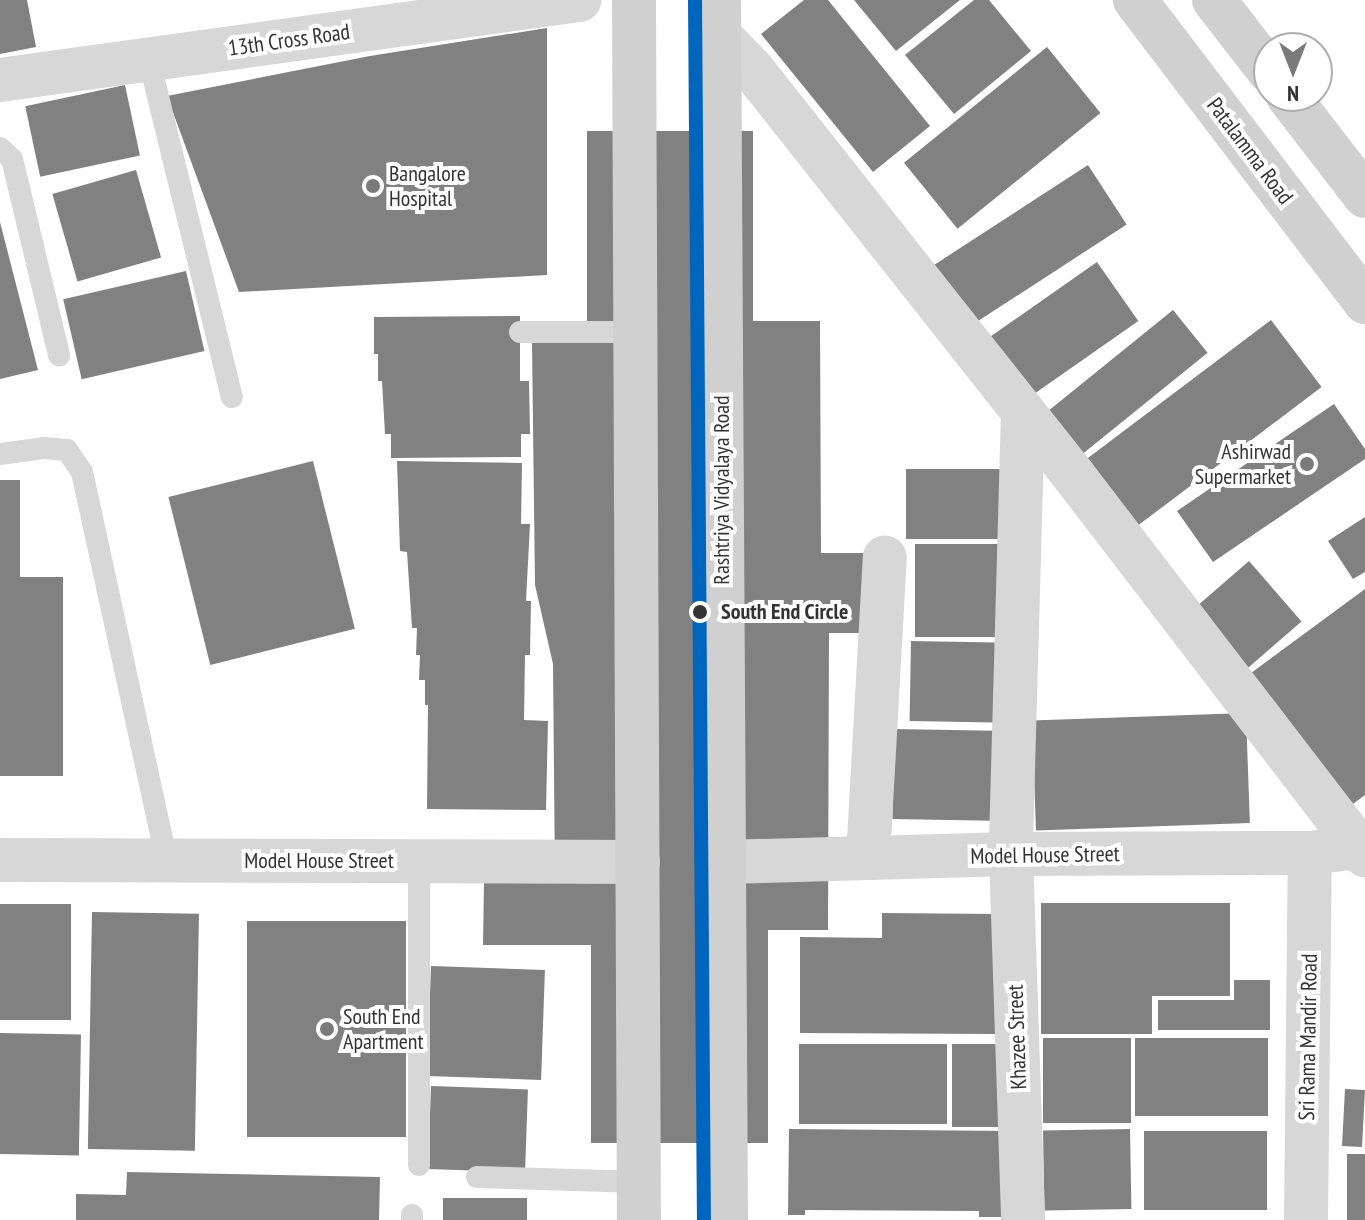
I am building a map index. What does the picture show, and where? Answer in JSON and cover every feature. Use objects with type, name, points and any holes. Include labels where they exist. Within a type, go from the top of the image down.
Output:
[{"type":"main road","points":[[634,0],[639,1201]]},
{"type":"main road","name":"Patalamma Road","points":[[1135,0],[1365,302]]},
{"type":"main road","points":[[1214,0],[1253,50]]},
{"type":"main road","name":"Rashtriya Vidyalaya Road","points":[[719,17],[726,1220]]},
{"type":"main road","points":[[1300,112],[1365,196]]},
{"type":"street","name":"13th Cross Road","points":[[0,80],[579,0]]},
{"type":"street","points":[[719,17],[752,69],[1363,848]]},
{"type":"street","name":"Khazee Street","points":[[1023,412],[1011,854],[1023,1220]]},
{"type":"street","points":[[868,858],[885,557]]},
{"type":"street","name":"Model House Street","points":[[724,862],[1011,854],[1310,853],[1363,848]]},
{"type":"street","name":"Sri Rama Mandir Road","points":[[1306,1220],[1310,853]]},
{"type":"street","name":"Model House Street","points":[[0,860],[638,862]]},
{"type":"lane","points":[[149,60],[232,397]]},
{"type":"lane","points":[[0,148],[12,159],[59,355]]},
{"type":"lane","points":[[520,332],[636,332]]},
{"type":"lane","points":[[0,454],[44,448],[67,450],[82,472],[167,861]]},
{"type":"lane","points":[[419,861],[419,1165]]},
{"type":"lane","points":[[477,1177],[639,1201]]},
{"type":"building","points":[[0,0],[27,0],[36,47],[0,54]]},
{"type":"building","points":[[804,0],[828,0],[930,126],[873,172],[761,34]]},
{"type":"building","points":[[854,0],[960,0],[896,51]]},
{"type":"building","points":[[974,0],[989,0],[1031,51],[954,114],[905,55]]},
{"type":"building","name":"Bangalore Hospital","points":[[547,28],[547,275],[239,292],[167,96],[370,56]]},
{"type":"building","points":[[1047,47],[1100,113],[957,229],[904,163]]},
{"type":"building","points":[[125,85],[140,155],[40,177],[25,106]]},
{"type":"building","points":[[587,131],[753,131],[753,321],[820,321],[821,553],[867,553],[866,633],[829,633],[828,930],[768,930],[768,1143],[591,1143],[591,945],[483,945],[484,882],[555,882],[553,664],[535,585],[532,342],[587,342]]},
{"type":"building","points":[[1088,165],[1127,225],[972,325],[933,266]]},
{"type":"building","points":[[136,170],[161,257],[77,281],[52,194]]},
{"type":"building","points":[[0,222],[38,370],[0,379]]},
{"type":"building","points":[[1097,262],[1138,321],[1024,401],[982,342]]},
{"type":"building","points":[[186,271],[204,351],[82,379],[63,299]]},
{"type":"building","points":[[1173,310],[1208,353],[1076,459],[1042,416]]},
{"type":"building","points":[[520,316],[520,381],[529,381],[530,434],[521,434],[521,457],[391,458],[391,434],[385,434],[382,381],[378,381],[378,354],[374,354],[374,317]]},
{"type":"building","points":[[1271,320],[1322,387],[1130,532],[1079,464]]},
{"type":"building","points":[[1334,404],[1365,449],[1365,459],[1213,562],[1177,511]]},
{"type":"building","points":[[313,461],[355,629],[210,665],[168,497]]},
{"type":"building","points":[[397,461],[522,463],[521,524],[530,524],[526,601],[531,601],[530,655],[525,655],[524,720],[548,721],[546,810],[427,809],[428,705],[425,705],[425,680],[419,680],[420,655],[416,655],[417,628],[412,628],[407,552],[400,551]]},
{"type":"building","points":[[906,469],[1005,469],[1005,539],[906,539]]},
{"type":"building","points":[[0,480],[20,480],[20,577],[63,577],[63,776],[0,776]]},
{"type":"building","points":[[1365,517],[1365,572],[1353,579],[1328,541]]},
{"type":"building","points":[[915,544],[1008,544],[1008,637],[915,637]]},
{"type":"building","points":[[1249,561],[1301,621],[1238,676],[1186,616]]},
{"type":"building","points":[[1365,589],[1365,795],[1342,812],[1243,679]]},
{"type":"building","points":[[911,641],[1009,643],[1008,723],[910,721]]},
{"type":"building","points":[[1246,713],[1250,823],[1036,830],[1032,720]]},
{"type":"building","points":[[894,729],[1009,731],[1007,821],[892,819]]},
{"type":"building","points":[[1041,903],[1230,903],[1230,996],[1152,996],[1152,1034],[1041,1034]]},
{"type":"building","points":[[0,904],[71,904],[71,1020],[0,1020]]},
{"type":"building","points":[[92,912],[199,914],[195,1151],[88,1149]]},
{"type":"building","points":[[882,913],[997,914],[997,1034],[800,1033],[800,937],[882,938]]},
{"type":"building","name":"South End Apartment","points":[[247,921],[406,921],[406,1137],[247,1137]]},
{"type":"building","points":[[431,966],[545,970],[541,1080],[427,1076]]},
{"type":"building","points":[[1234,980],[1270,980],[1270,1030],[1158,1030],[1158,1000],[1234,1000]]},
{"type":"building","points":[[0,1033],[81,1034],[79,1155],[0,1154]]},
{"type":"building","points":[[1043,1038],[1131,1038],[1131,1123],[1043,1123]]},
{"type":"building","points":[[1135,1038],[1268,1038],[1268,1116],[1135,1116]]},
{"type":"building","points":[[799,1044],[947,1044],[947,1124],[799,1124]]},
{"type":"building","points":[[952,1044],[1016,1044],[1016,1127],[952,1127]]},
{"type":"building","points":[[431,1086],[528,1089],[525,1172],[428,1169]]},
{"type":"building","points":[[1345,1089],[1365,1090],[1362,1147],[1342,1146]]},
{"type":"building","points":[[789,1129],[1009,1131],[1008,1217],[979,1217],[979,1211],[805,1210],[805,1215],[788,1215]]},
{"type":"building","points":[[1130,1129],[1131,1209],[1044,1211],[1043,1131]]},
{"type":"building","points":[[1144,1131],[1267,1131],[1267,1210],[1144,1210]]},
{"type":"building","points":[[1347,1154],[1365,1154],[1365,1220],[1347,1220]]},
{"type":"building","points":[[127,1172],[380,1177],[379,1220],[76,1220],[76,1194],[126,1195]]},
{"type":"building","points":[[443,1198],[527,1198],[527,1220],[443,1220]]},
{"type":"transit line","points":[[695,0],[704,1220]]},
{"type":"place","name":"Bangalore Hospital","points":[[373,186]]},
{"type":"place","name":"Ashirwad Supermarket","points":[[1307,464]]},
{"type":"place","name":"South End Circle","points":[[700,612]]},
{"type":"place","name":"South End Apartment","points":[[327,1029]]}]
